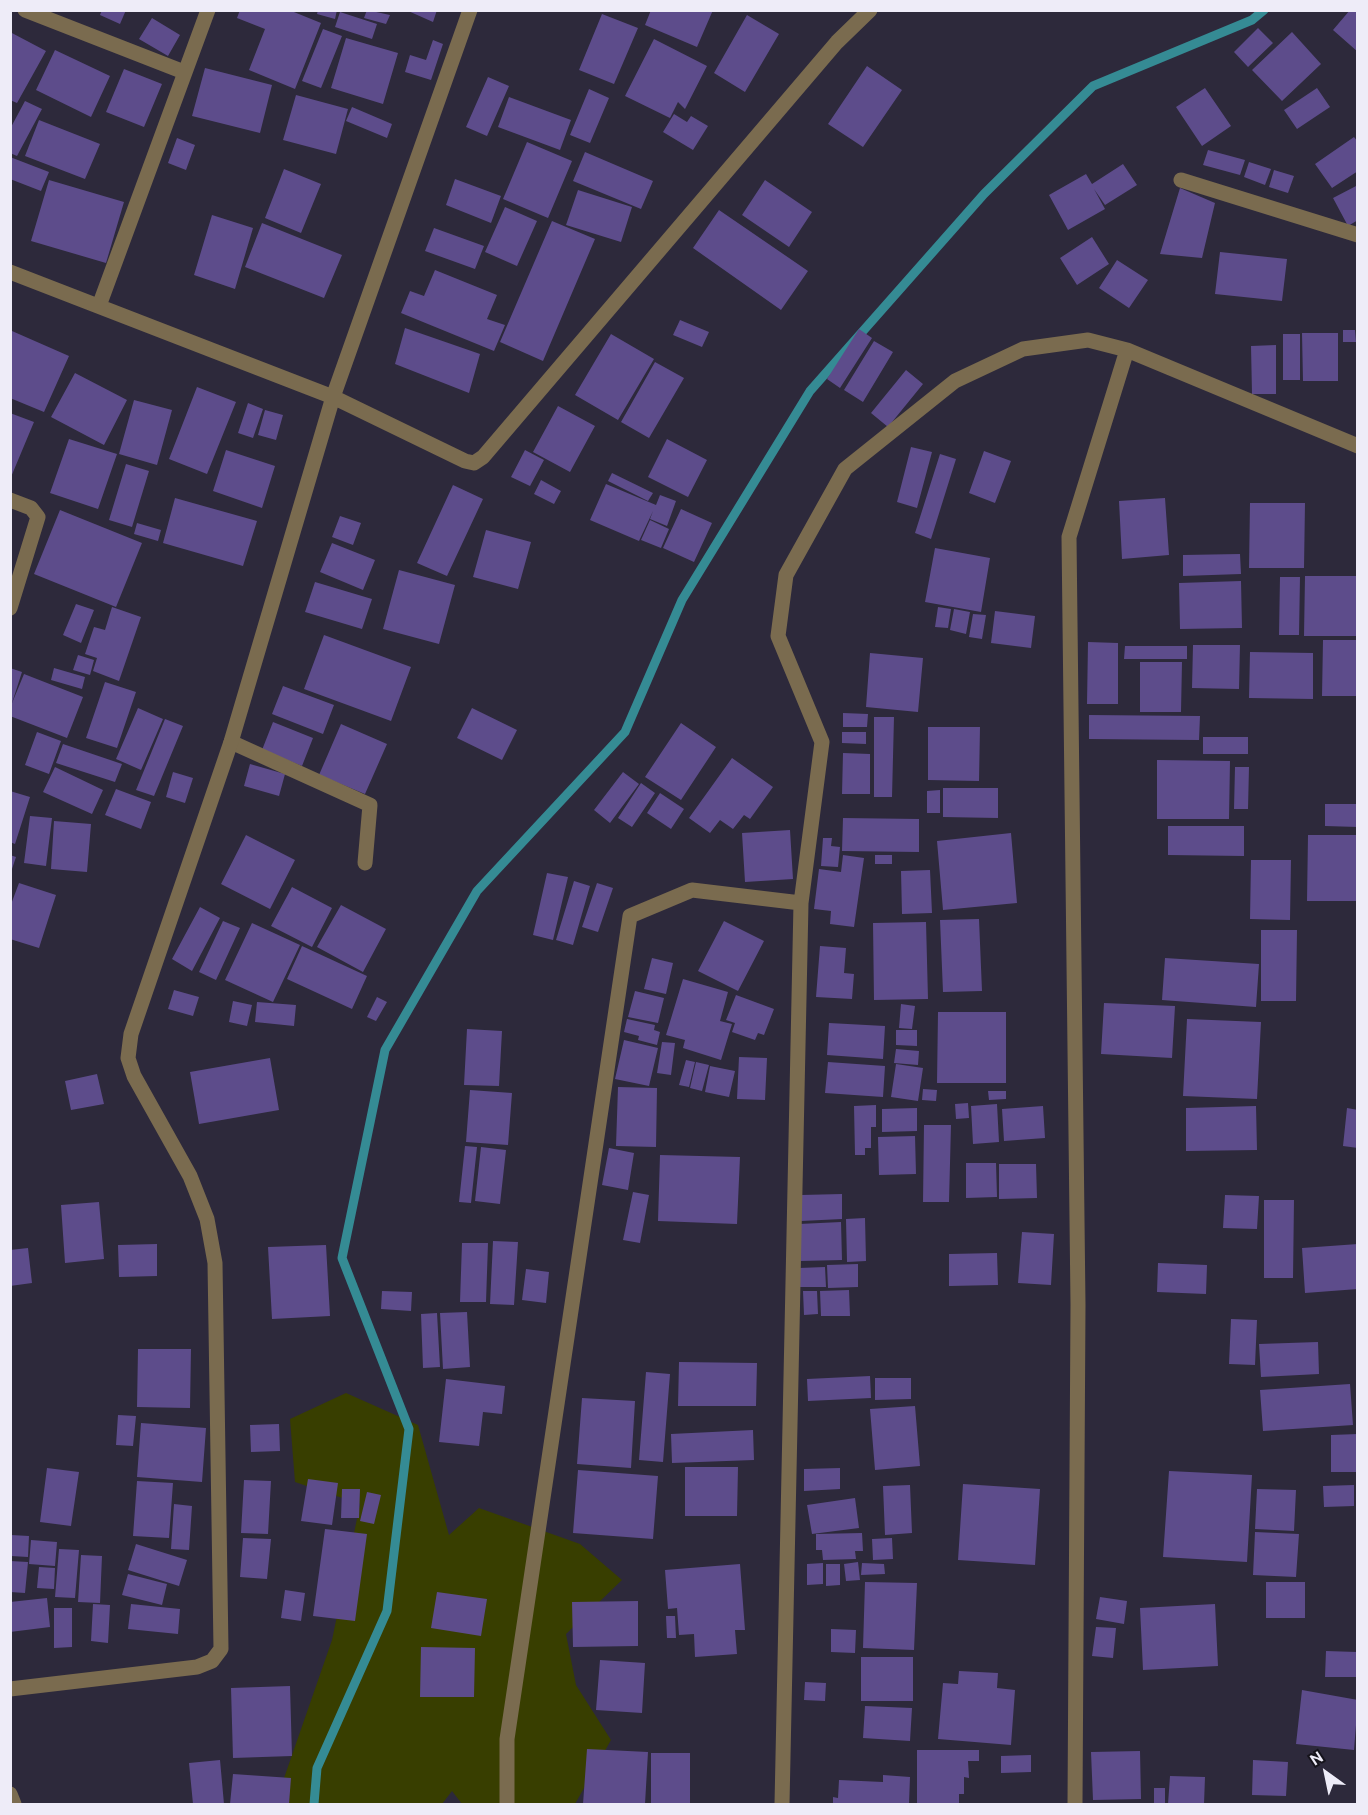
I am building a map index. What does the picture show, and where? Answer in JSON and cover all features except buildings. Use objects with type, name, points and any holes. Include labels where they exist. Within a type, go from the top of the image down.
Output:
[{"type":"street","points":[[25,10],[184,72]]},
{"type":"street","points":[[99,306],[208,10]]},
{"type":"street","points":[[10,1689],[196,1667],[212,1661],[220,1649],[215,1263],[207,1220],[189,1176],[134,1077],[128,1058],[131,1034],[231,742],[333,397],[470,10]]},
{"type":"street","points":[[10,272],[333,397],[465,461],[474,463],[483,457],[837,42],[870,10]]},
{"type":"street","points":[[1181,180],[1358,236]]},
{"type":"street","points":[[782,1804],[801,903],[822,742],[778,636],[786,575],[845,469],[955,381],[1023,349],[1088,340],[1127,350],[1358,446]]},
{"type":"street","points":[[1075,1804],[1078,1305],[1069,537],[1127,350]]},
{"type":"street","points":[[10,500],[31,508],[38,517],[10,608]]},
{"type":"street","points":[[231,742],[370,805],[365,863]]},
{"type":"street","points":[[507,1804],[507,1739],[630,916],[692,890],[801,903]]},
{"type":"street","points":[[10,1794],[14,1804]]},
{"type":"green space","points":[[346,1393],[418,1425],[449,1535],[479,1508],[580,1544],[622,1580],[566,1634],[576,1685],[611,1740],[575,1804],[462,1804],[452,1791],[442,1804],[275,1804],[332,1640],[360,1504],[295,1482],[290,1419]]},
{"type":"waterway","points":[[314,1804],[317,1768],[387,1611],[409,1429],[342,1258],[385,1050],[477,891],[625,732],[682,600],[810,391],[984,194],[1093,86],[1252,20],[1264,10]]}]
